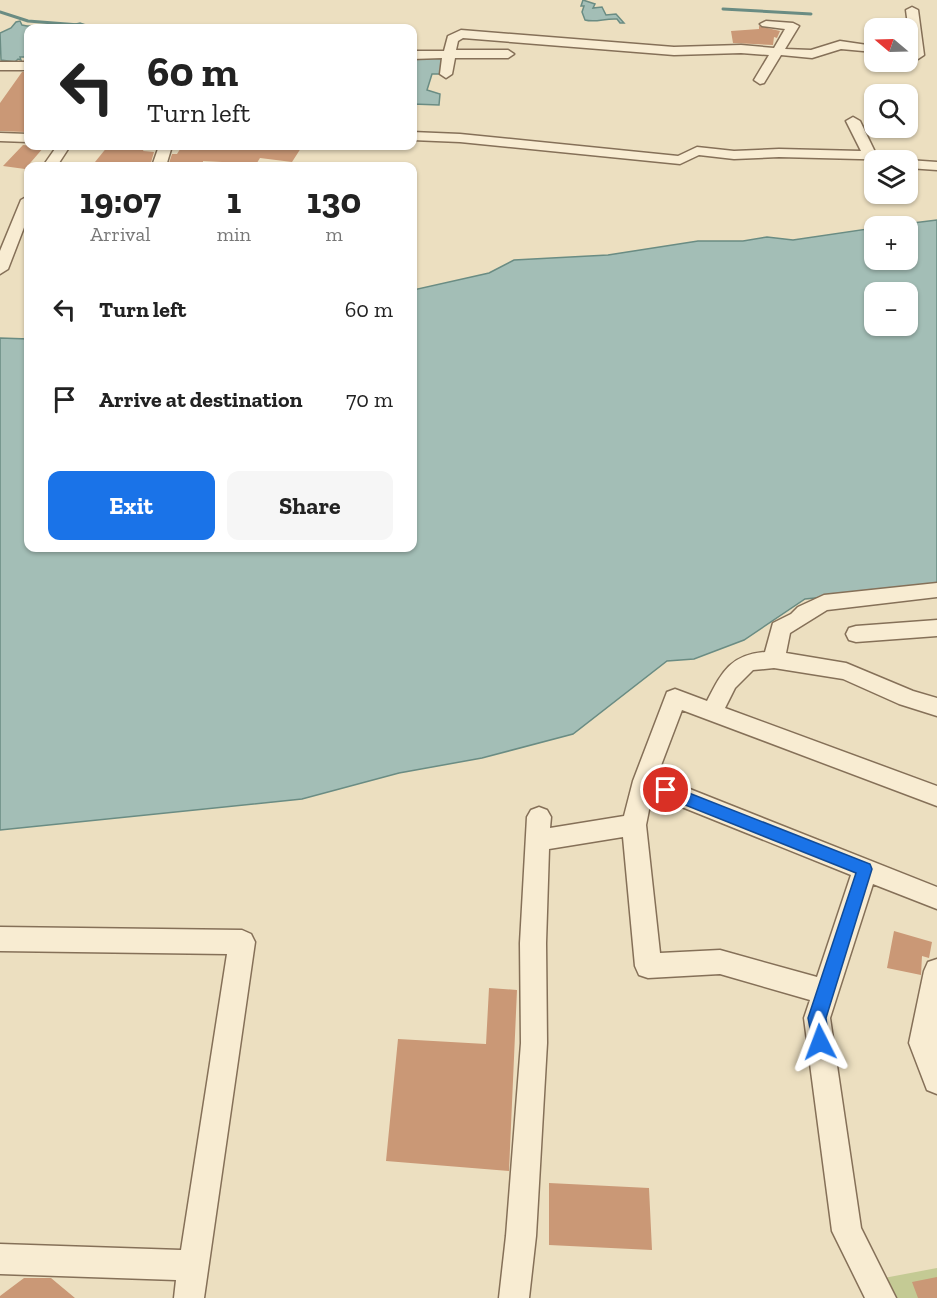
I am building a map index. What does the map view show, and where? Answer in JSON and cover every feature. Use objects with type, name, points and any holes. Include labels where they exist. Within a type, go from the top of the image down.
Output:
[{"type":"street","points":[[912,10],[912,18]]},
{"type":"street","points":[[760,80],[793,26],[766,24]]},
{"type":"street","points":[[446,74],[452,39],[461,34],[674,51],[778,50],[812,54],[840,45],[864,48]]},
{"type":"street","points":[[417,55],[508,54]]},
{"type":"street","points":[[918,56],[935,58]]},
{"type":"street","points":[[1,67],[24,66]]},
{"type":"street","points":[[853,121],[868,150]]},
{"type":"street","points":[[417,136],[460,138],[680,160],[697,151],[734,155],[779,153],[864,155]]},
{"type":"street","points":[[0,137],[24,138]]},
{"type":"street","points":[[918,165],[937,166]]},
{"type":"street","points":[[0,268],[24,210]]},
{"type":"street","points":[[774,660],[780,629],[798,620],[804,612],[824,603],[937,590]]},
{"type":"street","points":[[855,634],[937,628]]},
{"type":"street","points":[[712,712],[728,682],[748,662],[774,660],[846,671],[907,698],[937,707]]},
{"type":"street","points":[[824,992],[720,962],[648,966],[634,825],[644,782],[675,698],[937,796]]},
{"type":"street","points":[[644,782],[937,898]]},
{"type":"street","points":[[514,1298],[534,1043],[533,944],[538,829],[634,825]]},
{"type":"street","points":[[865,869],[817,1018],[847,1231],[881,1298]]},
{"type":"street","points":[[0,939],[242,942],[189,1298]]},
{"type":"street","points":[[937,971],[922,1043],[937,1080]]},
{"type":"street","points":[[0,1259],[194,1266]]},
{"type":"green space","points":[[937,1268],[937,1298],[894,1298],[884,1278]]},
{"type":"water","points":[[583,0],[595,4],[593,8],[602,7],[606,15],[616,14],[624,23],[620,23],[617,19],[585,20],[582,12],[584,6],[581,6]]},
{"type":"water","points":[[20,21],[24,25],[24,57],[20,57],[21,60],[18,59],[15,62],[1,60],[0,33],[11,28]]},
{"type":"water","points":[[417,58],[444,58],[442,74],[432,74],[427,90],[440,94],[439,105],[417,104]]},
{"type":"water","points":[[937,220],[937,586],[805,599],[744,640],[694,659],[667,661],[573,734],[482,758],[399,773],[302,799],[0,830],[0,338],[24,339],[24,552],[417,552],[417,289],[489,273],[514,260],[608,255],[698,241],[743,241],[767,237],[793,240],[864,229],[864,270],[918,270],[918,222]]},
{"type":"building","points":[[759,26],[780,31],[777,38],[774,37],[773,45],[733,43],[731,31],[759,29]]},
{"type":"building","points":[[24,72],[24,132],[0,131],[0,103]]},
{"type":"building","points":[[23,145],[24,150],[41,150],[31,162],[24,162],[24,169],[3,166]]},
{"type":"building","points":[[105,150],[154,152],[151,162],[95,162]]},
{"type":"building","points":[[180,150],[300,150],[292,162],[260,158],[258,162],[169,162],[172,154],[177,154]]},
{"type":"building","points":[[894,931],[932,942],[929,958],[922,956],[921,975],[887,968]]},
{"type":"building","points":[[489,988],[517,990],[509,1171],[386,1161],[398,1039],[486,1044]]},
{"type":"building","points":[[549,1183],[649,1188],[652,1250],[549,1245]]},
{"type":"building","points":[[937,1277],[937,1298],[918,1298],[912,1282]]},
{"type":"building","points":[[24,1278],[51,1278],[75,1298],[0,1298]]},
{"type":"waterway","points":[[723,9],[811,14]]},
{"type":"waterway","points":[[0,12],[28,21],[67,24]]},
{"type":"route","points":[[666,790],[865,869],[817,1018],[820,1042]]}]
